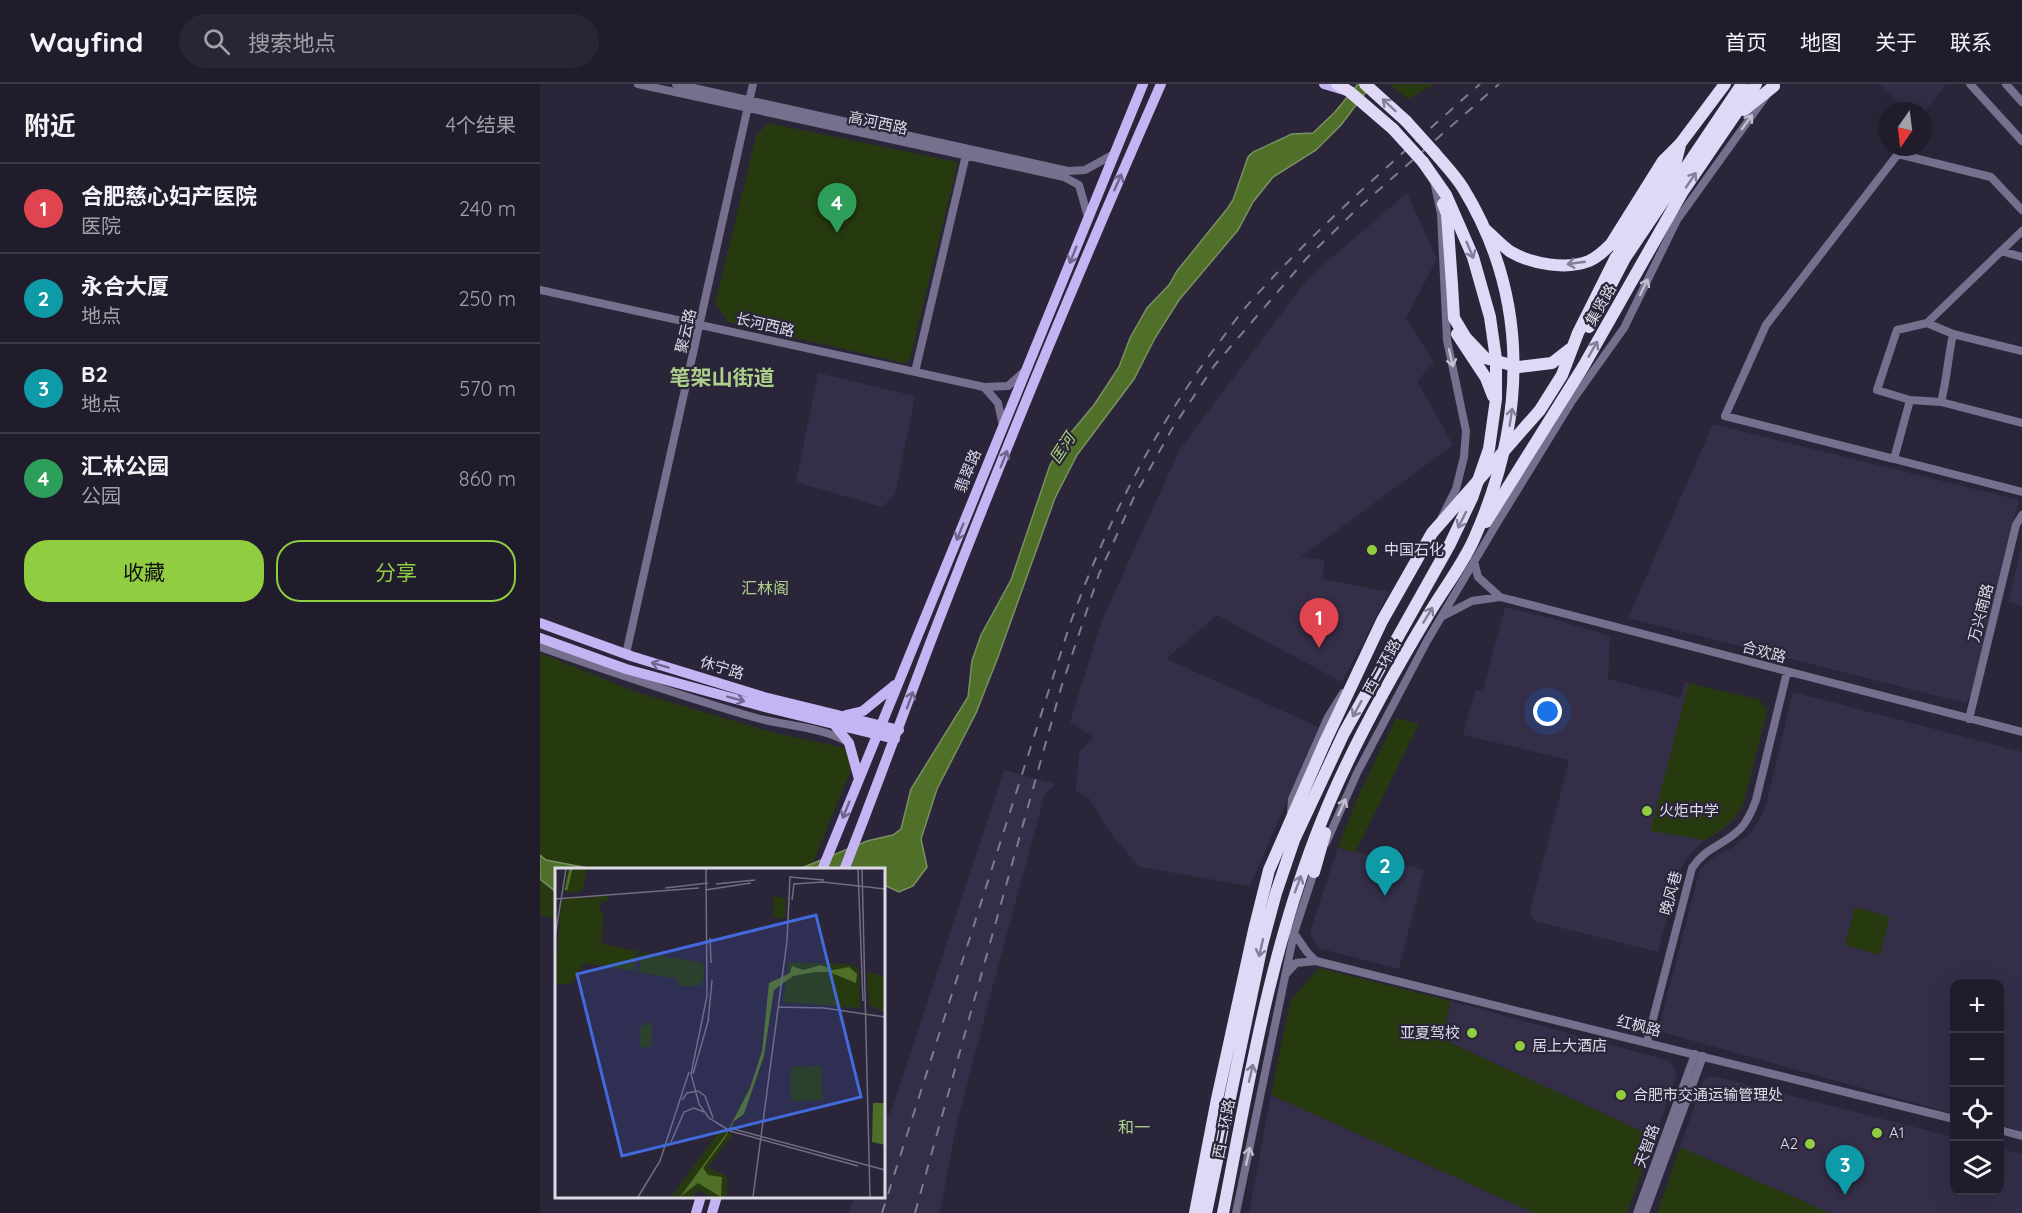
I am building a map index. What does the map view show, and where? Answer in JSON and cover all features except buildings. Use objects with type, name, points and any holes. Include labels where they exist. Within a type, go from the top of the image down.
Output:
[{"type":"highway","points":[[1337,84],[1350,92]]},
{"type":"highway","points":[[1483,227],[1511,251],[1533,261],[1560,265],[1587,262],[1600,255],[1611,244],[1663,161],[1680,144],[1725,84]]},
{"type":"highway","points":[[1432,175],[1447,214],[1454,318],[1466,338],[1485,358],[1519,367],[1552,363],[1583,338],[1621,257],[1742,84]]},
{"type":"highway","name":"集贤路","points":[[1473,541],[1583,367],[1683,191],[1756,84]]},
{"type":"highway","points":[[1733,118],[1775,85]]},
{"type":"highway","name":"西二环路","points":[[1223,1213],[1272,970],[1293,898],[1340,776],[1426,619],[1473,541],[1500,466],[1509,432],[1515,374],[1509,313],[1501,276],[1483,227],[1461,185],[1406,121],[1369,87]]},
{"type":"highway","name":"西二环路","points":[[1206,1213],[1262,945],[1276,893],[1295,838],[1344,733],[1450,544],[1472,498],[1489,449],[1495,406],[1496,359],[1485,295],[1469,247],[1446,195],[1423,162],[1393,129],[1350,92]]},
{"type":"highway","points":[[1295,838],[1325,742],[1382,621],[1432,533],[1540,410],[1562,375],[1578,333],[1676,161],[1680,144]]},
{"type":"highway","points":[[1446,298],[1453,328],[1486,378],[1495,406]]},
{"type":"highway","points":[[1524,478],[1553,416]]},
{"type":"highway","name":"西二环路","points":[[1195,1213],[1208,1143],[1269,870],[1325,742]]},
{"type":"highway","points":[[1314,872],[1340,776]]},
{"type":"main road","name":"翡翠路","points":[[823,868],[1143,84]]},
{"type":"main road","name":"翡翠路","points":[[845,868],[944,607],[1112,197],[1161,84]]},
{"type":"main road","points":[[1324,84],[1350,92]]},
{"type":"main road","name":"休宁路","points":[[540,623],[626,654],[765,697],[844,716],[897,734]]},
{"type":"main road","name":"休宁路","points":[[540,638],[626,669],[833,723],[879,729]]},
{"type":"main road","points":[[844,716],[863,711],[899,680]]},
{"type":"main road","points":[[833,723],[849,743],[859,779]]},
{"type":"main road","points":[[696,1213],[701,1198]]},
{"type":"main road","points":[[712,1213],[717,1198]]},
{"type":"street","name":"高河西路","points":[[638,84],[749,104],[1068,171],[1085,170],[1114,154]]},
{"type":"street","name":"高河西路","points":[[676,84],[749,104],[1064,177],[1078,185],[1088,217]]},
{"type":"street","name":"聚云路","points":[[626,654],[753,84]]},
{"type":"street","points":[[1970,84],[2022,141]]},
{"type":"street","points":[[2006,84],[2022,102]]},
{"type":"street","points":[[1236,1213],[1294,933],[1314,872],[1357,773],[1422,651],[1474,561],[1572,402],[1624,328],[1677,219],[1775,85]]},
{"type":"street","points":[[2022,210],[1991,177],[1898,154],[1766,325],[1725,416],[2022,492]]},
{"type":"street","points":[[915,372],[966,155]]},
{"type":"street","points":[[1291,816],[1292,799],[1328,717],[1397,606],[1456,489],[1464,457],[1466,431],[1447,340],[1441,214],[1432,175]]},
{"type":"street","points":[[2022,231],[1927,323],[1897,330],[1877,390],[1910,400],[1941,402],[2022,423]]},
{"type":"street","points":[[2001,251],[2022,257]]},
{"type":"street","name":"长河西路","points":[[540,290],[984,387]]},
{"type":"street","points":[[1927,323],[1953,334],[2022,351]]},
{"type":"street","points":[[1941,402],[1948,375],[1947,363],[1953,334]]},
{"type":"street","points":[[984,387],[1008,386],[1026,369]]},
{"type":"street","points":[[984,387],[998,403],[1003,426]]},
{"type":"street","points":[[1894,459],[1910,400]]},
{"type":"street","name":"万兴南路","points":[[1969,719],[2016,525],[2022,515]]},
{"type":"street","points":[[1474,561],[1478,577],[1500,597]]},
{"type":"street","points":[[1443,616],[1472,601],[1500,597]]},
{"type":"street","name":"合欢路","points":[[1500,597],[2022,732]]},
{"type":"street","points":[[540,647],[661,690],[776,724],[831,733],[849,743]]},
{"type":"street","name":"晚风巷","points":[[1647,1042],[1692,868],[1708,849],[1740,829],[1752,812],[1787,672]]},
{"type":"street","points":[[1294,933],[1316,961]]},
{"type":"street","points":[[1285,975],[1296,963],[1316,961]]},
{"type":"street","name":"红枫路","points":[[1316,961],[1950,1118]]},
{"type":"street","name":"天智路","points":[[1637,1213],[1699,1055]]},
{"type":"street","name":"天智路","points":[[1645,1213],[1699,1055]]},
{"type":"street","points":[[2004,1131],[2022,1136]]},
{"type":"shaded area","points":[[1389,84],[1435,84],[1408,99]]},
{"type":"shaded area","points":[[1879,84],[1946,84],[1932,102],[1898,102]]},
{"type":"shaded area","points":[[768,123],[958,162],[910,359],[904,363],[728,322],[715,303],[756,136]]},
{"type":"shaded area","points":[[1407,193],[1437,259],[1406,318],[1434,363],[1417,381],[1453,445],[1301,557],[1324,560],[1323,579],[1389,592],[1342,682],[1217,615],[1166,659],[1319,727],[1250,886],[1139,867],[1109,831],[1089,798],[1076,792],[1079,752],[1093,737],[1070,722],[1102,620],[1180,449],[1308,278]]},
{"type":"shaded area","points":[[818,373],[915,396],[895,495],[882,507],[796,482]]},
{"type":"shaded area","points":[[1713,424],[2019,500],[1972,695],[1965,703],[1628,618]]},
{"type":"shaded area","points":[[2022,545],[2022,606],[2008,602]]},
{"type":"shaded area","name":"火炬中学","points":[[1505,607],[1610,636],[1608,679],[1681,698],[1685,682],[1760,700],[1767,711],[1743,805],[1725,828],[1705,840],[1686,858],[1680,871],[1658,952],[1534,921],[1530,912],[1569,760],[1463,735],[1475,690],[1483,691]]},
{"type":"shaded area","points":[[540,653],[636,692],[775,733],[859,751],[810,868],[555,868],[555,919],[540,915]]},
{"type":"shaded area","points":[[1689,683],[1760,700],[1767,711],[1743,805],[1727,825],[1705,840],[1650,831]]},
{"type":"shaded area","points":[[1793,692],[2022,752],[2022,1131],[2004,1126],[2004,979],[1950,979],[1950,1113],[1658,1031],[1700,869],[1715,856],[1734,847],[1752,831],[1766,805]]},
{"type":"shaded area","points":[[1396,718],[1419,724],[1355,853],[1338,847],[1359,794]]},
{"type":"shaded area","points":[[1004,770],[1055,784],[1045,794],[1000,959],[957,1122],[940,1213],[849,1213],[854,1198],[885,1198],[885,1114],[890,1115]]},
{"type":"shaded area","points":[[1338,847],[1424,870],[1399,969],[1318,948],[1310,932]]},
{"type":"shaded area","points":[[1855,907],[1890,917],[1880,955],[1845,945]]},
{"type":"shaded area","points":[[1319,968],[1451,1001],[1442,1039],[1655,1137],[1627,1213],[1535,1213],[1271,1095],[1290,1001]]},
{"type":"shaded area","points":[[1451,1001],[1670,1061],[1677,1074],[1655,1137],[1442,1039]]},
{"type":"shaded area","points":[[1713,1076],[1950,1136],[1950,1195],[2004,1195],[2004,1150],[2022,1154],[2022,1213],[1830,1213],[1680,1147],[1704,1079]]},
{"type":"shaded area","points":[[1271,1095],[1535,1213],[1249,1213]]},
{"type":"shaded area","points":[[1680,1147],[1830,1213],[1657,1213]]},
{"type":"water","name":"匡河","points":[[1358,84],[1372,84],[1341,125],[1316,150],[1273,177],[1253,202],[1238,230],[1179,300],[1155,338],[1134,379],[1077,455],[1055,498],[976,713],[937,789],[921,839],[927,867],[913,886],[899,892],[885,885],[885,868],[802,868],[867,841],[893,835],[901,829],[911,789],[968,697],[972,661],[981,635],[1011,580],[1050,465],[1119,367],[1130,338],[1147,308],[1169,285],[1177,271],[1233,200],[1248,157],[1253,152],[1292,134],[1313,133],[1335,112]]},
{"type":"water","points":[[540,855],[546,860],[588,868],[555,868],[555,891],[540,879]]},
{"type":"railway","points":[[882,1213],[1070,624],[1100,549],[1135,476],[1175,406],[1232,324],[1248,305],[1334,216],[1480,84]]},
{"type":"railway","points":[[915,1213],[1061,688],[1099,574],[1134,497],[1172,429],[1214,366],[1306,259],[1356,210],[1499,84]]},
{"type":"place","name":"汇林公园","points":[[837,233]]},
{"type":"place","name":"中国石化","points":[[1372,550]]},
{"type":"place","name":"合肥慈心妇产医院","points":[[1319,648]]},
{"type":"place","name":"火炬中学","points":[[1647,811]]},
{"type":"place","name":"永合大厦","points":[[1385,896]]},
{"type":"place","name":"亚夏驾校","points":[[1472,1033]]},
{"type":"place","name":"居上大酒店","points":[[1520,1046]]},
{"type":"place","name":"合肥市交通运输管理处","points":[[1621,1095]]},
{"type":"place","name":"A1","points":[[1877,1133]]},
{"type":"place","name":"A2","points":[[1810,1144]]},
{"type":"place","name":"B2","points":[[1845,1195]]},
{"type":"district","name":"笔架山街道","points":[[722,378]]},
{"type":"district","name":"汇林阁","points":[[765,588]]},
{"type":"district","name":"和一","points":[[1134,1127]]}]
